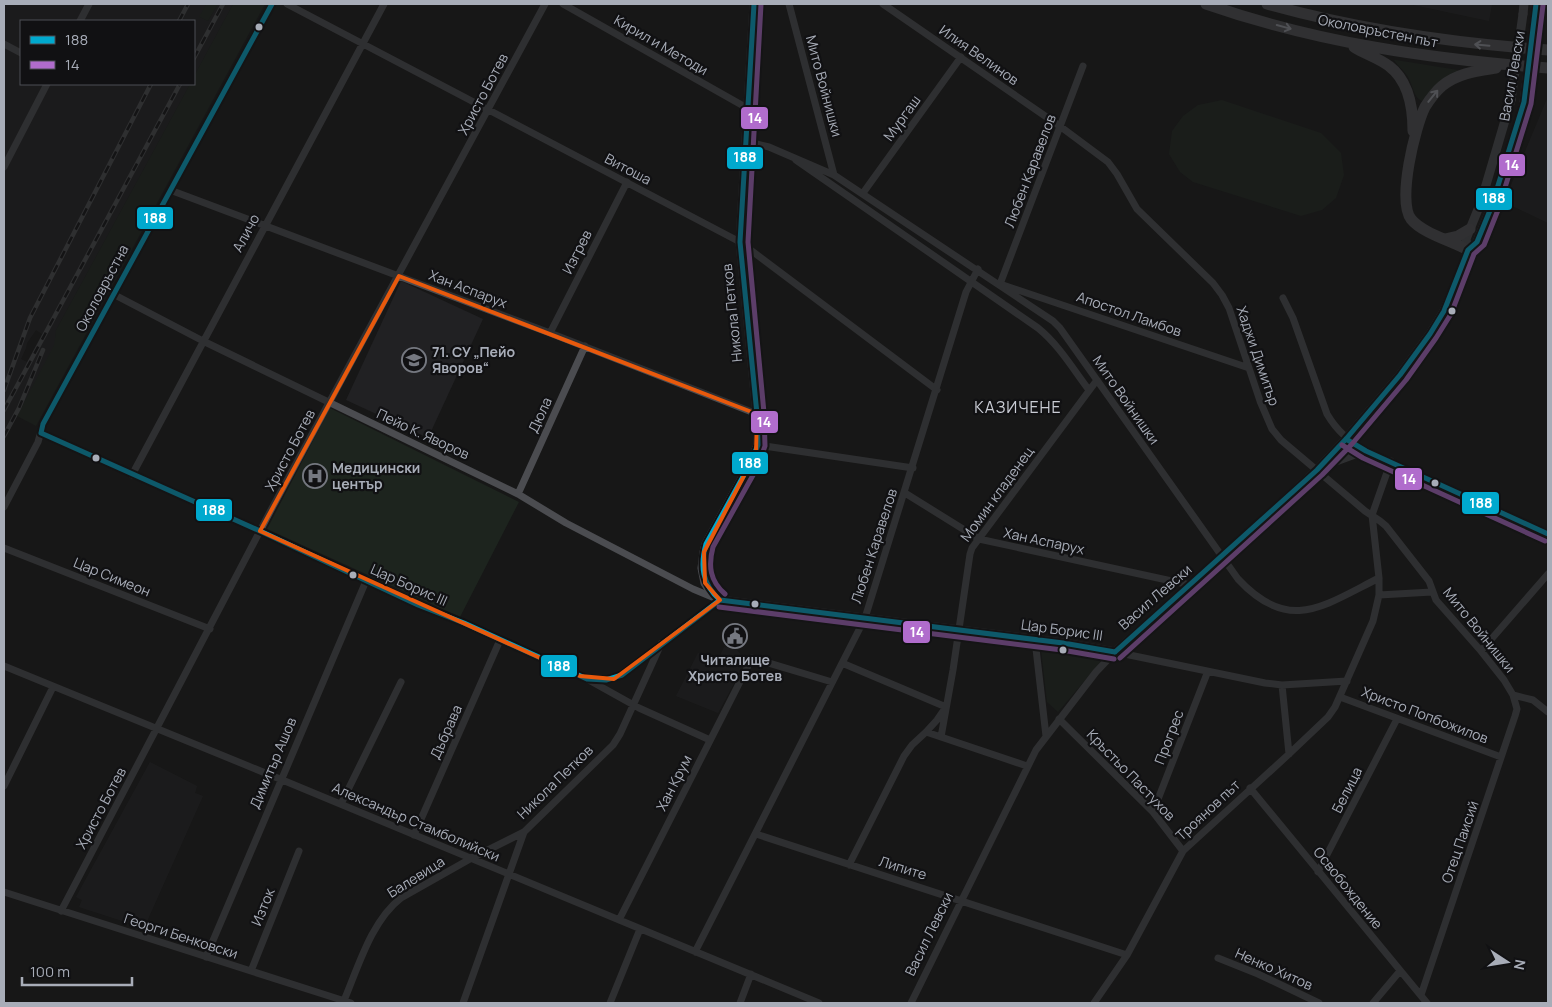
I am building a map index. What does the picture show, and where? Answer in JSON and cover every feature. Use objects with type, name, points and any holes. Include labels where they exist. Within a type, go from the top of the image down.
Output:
[{"type":"highway","name":"Околовръстен път","points":[[1206,4],[1284,28],[1380,50],[1440,58],[1548,68]]},
{"type":"highway","name":"Околовръстен път","points":[[1267,4],[1343,23],[1412,36],[1548,50]]},
{"type":"highway","points":[[1343,42],[1390,66],[1401,79],[1407,92],[1411,105],[1413,140],[1407,183],[1406,210],[1410,217],[1416,224],[1468,250]]},
{"type":"highway","points":[[1413,140],[1425,107],[1432,95],[1443,86],[1467,73],[1507,65]]},
{"type":"highway","points":[[1445,239],[1458,236],[1470,229]]},
{"type":"street","points":[[81,20],[90,4]]},
{"type":"street","name":"Околовръстна","points":[[4,507],[38,442],[43,424],[272,4]]},
{"type":"street","name":"Витоша","points":[[287,4],[740,242],[936,390]]},
{"type":"street","name":"Аличо","points":[[132,475],[264,225],[384,4]]},
{"type":"street","name":"Христо Ботев","points":[[61,911],[260,532],[545,4]]},
{"type":"street","name":"Кирил и Методи","points":[[563,4],[747,108]]},
{"type":"street","name":"Никола Петков","points":[[720,600],[704,583],[702,568],[704,552],[758,445],[740,242],[754,4]]},
{"type":"street","name":"Мито Войнишки","points":[[789,4],[834,174]]},
{"type":"street","name":"Илия Велинов","points":[[883,4],[1061,127]]},
{"type":"street","name":"Васил Левски","points":[[1468,250],[1466,239],[1495,159],[1511,100],[1524,4]]},
{"type":"street","name":"Васил Левски","points":[[911,1003],[1027,766],[1046,736],[1096,672],[1115,652],[1317,470],[1400,375],[1434,328],[1444,311],[1468,250],[1477,242],[1491,208],[1517,130],[1524,102],[1536,4]]},
{"type":"street","points":[[4,44],[20,52]]},
{"type":"street","name":"Мургаш","points":[[863,193],[961,57]]},
{"type":"street","name":"Любен Каравелов","points":[[1000,284],[1083,66]]},
{"type":"street","points":[[5,162],[46,85]]},
{"type":"street","name":"Хаджи Димитър","points":[[1061,127],[1108,162],[1137,209],[1213,283],[1222,295],[1229,308],[1260,401],[1272,429],[1281,440],[1386,526],[1429,581],[1432,592]]},
{"type":"street","name":"Мито Войнишки","points":[[745,141],[769,147],[834,174],[1000,284],[1060,328],[1222,557],[1250,592],[1262,601],[1289,611],[1303,612],[1316,608],[1379,578]]},
{"type":"street","name":"Мито Войнишки","points":[[787,154],[1048,336],[1089,390]]},
{"type":"street","name":"Изгрев","points":[[550,333],[627,182]]},
{"type":"street","name":"Хан Аспарух","points":[[170,190],[585,346],[756,414]]},
{"type":"street","name":"Любен Каравелов","points":[[695,952],[864,618],[966,292],[978,270]]},
{"type":"street","name":"Апостол Ламбов","points":[[1000,284],[1249,368]]},
{"type":"street","name":"Пейо К. Яворов","points":[[113,294],[203,341],[518,494],[566,523],[693,589],[720,600]]},
{"type":"street","points":[[1283,298],[1293,318],[1327,414],[1334,426],[1346,439],[1548,534]]},
{"type":"street","name":"Дюла","points":[[518,494],[585,346]]},
{"type":"street","name":"Момин кладенец","points":[[941,737],[970,554],[979,539],[1097,380]]},
{"type":"street","name":"Цар Борис III","points":[[41,433],[418,605],[464,623],[587,679],[634,704],[710,740]]},
{"type":"street","points":[[758,445],[912,468]]},
{"type":"street","points":[[1317,470],[1366,450]]},
{"type":"street","points":[[1347,681],[1373,621],[1379,595],[1372,515],[1391,461]]},
{"type":"street","name":"Хан Аспарух","points":[[904,493],[979,539],[1190,585]]},
{"type":"street","name":"Цар Симеон","points":[[4,548],[210,629]]},
{"type":"street","points":[[1481,651],[1548,574]]},
{"type":"street","name":"Димитър Ашов","points":[[206,957],[366,580]]},
{"type":"street","name":"Мито Войнишки","points":[[1379,595],[1432,592],[1436,600],[1504,680],[1513,695]]},
{"type":"street","points":[[587,679],[598,681],[614,679],[630,670],[720,600]]},
{"type":"street","name":"Цар Борис III","points":[[720,600],[1115,652],[1252,681],[1282,685],[1347,681]]},
{"type":"street","name":"Дъбрава","points":[[414,835],[500,640]]},
{"type":"street","points":[[1035,640],[1046,736]]},
{"type":"street","name":"Никола Петков","points":[[463,1003],[524,832],[613,745],[661,644]]},
{"type":"street","name":"Хан Крум","points":[[619,920],[752,658],[832,682]]},
{"type":"street","points":[[842,663],[946,708],[926,732],[912,745],[898,766],[849,865]]},
{"type":"street","name":"Александър Стамболийски","points":[[4,666],[819,1003]]},
{"type":"street","name":"Прогрес","points":[[1153,812],[1208,671]]},
{"type":"street","name":"Троянов път","points":[[1094,1003],[1127,955],[1183,851],[1328,717],[1347,681]]},
{"type":"street","points":[[341,804],[401,682]]},
{"type":"street","points":[[1282,685],[1289,754]]},
{"type":"street","points":[[4,786],[53,687]]},
{"type":"street","points":[[1513,695],[1533,700],[1548,712]]},
{"type":"street","name":"Отец Паисий","points":[[1421,995],[1517,709],[1513,695]]},
{"type":"street","name":"Христо Попбожилов","points":[[1340,697],[1502,757]]},
{"type":"street","name":"Кръстьо Пастухов","points":[[1060,719],[1153,812],[1183,851]]},
{"type":"street","name":"Белица","points":[[1318,872],[1397,719]]},
{"type":"street","points":[[926,732],[1027,766]]},
{"type":"street","name":"Освобождение","points":[[1250,788],[1427,1003]]},
{"type":"street","name":"Балевица","points":[[346,1003],[376,927],[385,912],[401,898],[470,858],[524,832]]},
{"type":"street","name":"Липите","points":[[756,834],[1127,955]]},
{"type":"street","name":"Изток","points":[[251,972],[299,851]]},
{"type":"street","name":"Георги Бенковски","points":[[4,892],[346,1003]]},
{"type":"street","points":[[610,1003],[640,930]]},
{"type":"street","name":"Ненко Хитов","points":[[1218,958],[1258,974],[1319,1003]]},
{"type":"street","points":[[1373,1003],[1400,971]]},
{"type":"street","points":[[740,1003],[751,974]]},
{"type":"highlighted area","points":[[399,276],[757,414],[756,453],[704,552],[705,583],[720,600],[614,679],[580,676],[260,531]]},
{"type":"shaded area","points":[[4,4],[206,4],[200,17],[208,21],[218,4],[233,4],[195,74],[195,20],[20,20],[20,85],[189,85],[56,330],[55,345],[4,441]],"holes":[[[36,330],[42,334],[27,362],[21,359],[27,343]]]},
{"type":"shaded area","points":[[206,4],[218,4],[208,21],[199,17]]},
{"type":"shaded area","points":[[233,4],[265,4],[36,426],[17,416],[54,345],[56,330],[189,85],[195,85],[195,74]]},
{"type":"shaded area","points":[[1409,4],[1492,4],[1489,21]]},
{"type":"shaded area","points":[[1394,60],[1458,70],[1422,101],[1415,94],[1410,80]]},
{"type":"shaded area","points":[[1548,99],[1548,223],[1504,202]]},
{"type":"shaded area","points":[[1222,100],[1321,133],[1341,153],[1344,175],[1336,198],[1322,210],[1301,216],[1193,182],[1180,172],[1169,154],[1172,131],[1183,116],[1198,105]]},
{"type":"shaded area","name":"71. СУ „Пейо Яворов“","points":[[401,281],[483,319],[428,438],[346,400]]},
{"type":"shaded area","points":[[330,408],[519,502],[460,617],[267,529]]},
{"type":"shaded area","points":[[724,647],[737,650],[746,661],[718,713],[676,696],[698,653],[719,658]]},
{"type":"shaded area","points":[[1041,649],[1104,658],[1058,712],[1047,702]]},
{"type":"shaded area","points":[[150,762],[197,786],[195,793],[203,796],[144,928],[79,907],[82,900],[76,897]]},
{"type":"railway","points":[[180,20],[188,4]]},
{"type":"railway","points":[[195,56],[223,4]]},
{"type":"railway","points":[[4,390],[30,318],[150,85]]},
{"type":"railway","points":[[4,410],[179,85]]},
{"type":"railway","points":[[4,436],[19,408],[43,350]]},
{"type":"transit line","name":"188","points":[[41,433],[43,424],[272,4]]},
{"type":"transit line","name":"188","points":[[720,600],[709,588],[706,581],[703,567],[704,552],[706,544],[750,464],[758,445],[757,414],[740,242],[754,4]]},
{"type":"transit line","name":"14","points":[[725,594],[716,584],[711,573],[713,547],[757,468],[765,446],[764,413],[748,242],[761,4]]},
{"type":"transit line","name":"188","points":[[1115,652],[1317,470],[1400,375],[1430,334],[1444,311],[1468,250],[1477,242],[1491,208],[1524,102],[1536,4]]},
{"type":"transit line","name":"14","points":[[1120,658],[1322,475],[1352,444],[1406,380],[1436,338],[1451,314],[1474,254],[1484,245],[1498,210],[1531,104],[1543,5]]},
{"type":"transit line","name":"188","points":[[41,433],[260,531],[418,605],[464,623],[587,679],[606,680],[622,675],[720,600]]},
{"type":"transit line","name":"188","points":[[1346,439],[1366,451],[1548,534]]},
{"type":"transit line","name":"14","points":[[1342,445],[1363,458],[1545,541]]},
{"type":"transit line","name":"188","points":[[720,600],[1063,643],[1115,652]]},
{"type":"transit line","name":"14","points":[[719,607],[1062,650],[1114,659]]},
{"type":"place","name":"71. СУ „Пейо Яворов“","points":[[414,360]]},
{"type":"place","name":"Медицински център","points":[[315,476]]},
{"type":"place","name":"Читалище Христо Ботев","points":[[735,636]]},
{"type":"district","name":"КАЗИЧЕНЕ","points":[[1018,407]]}]
